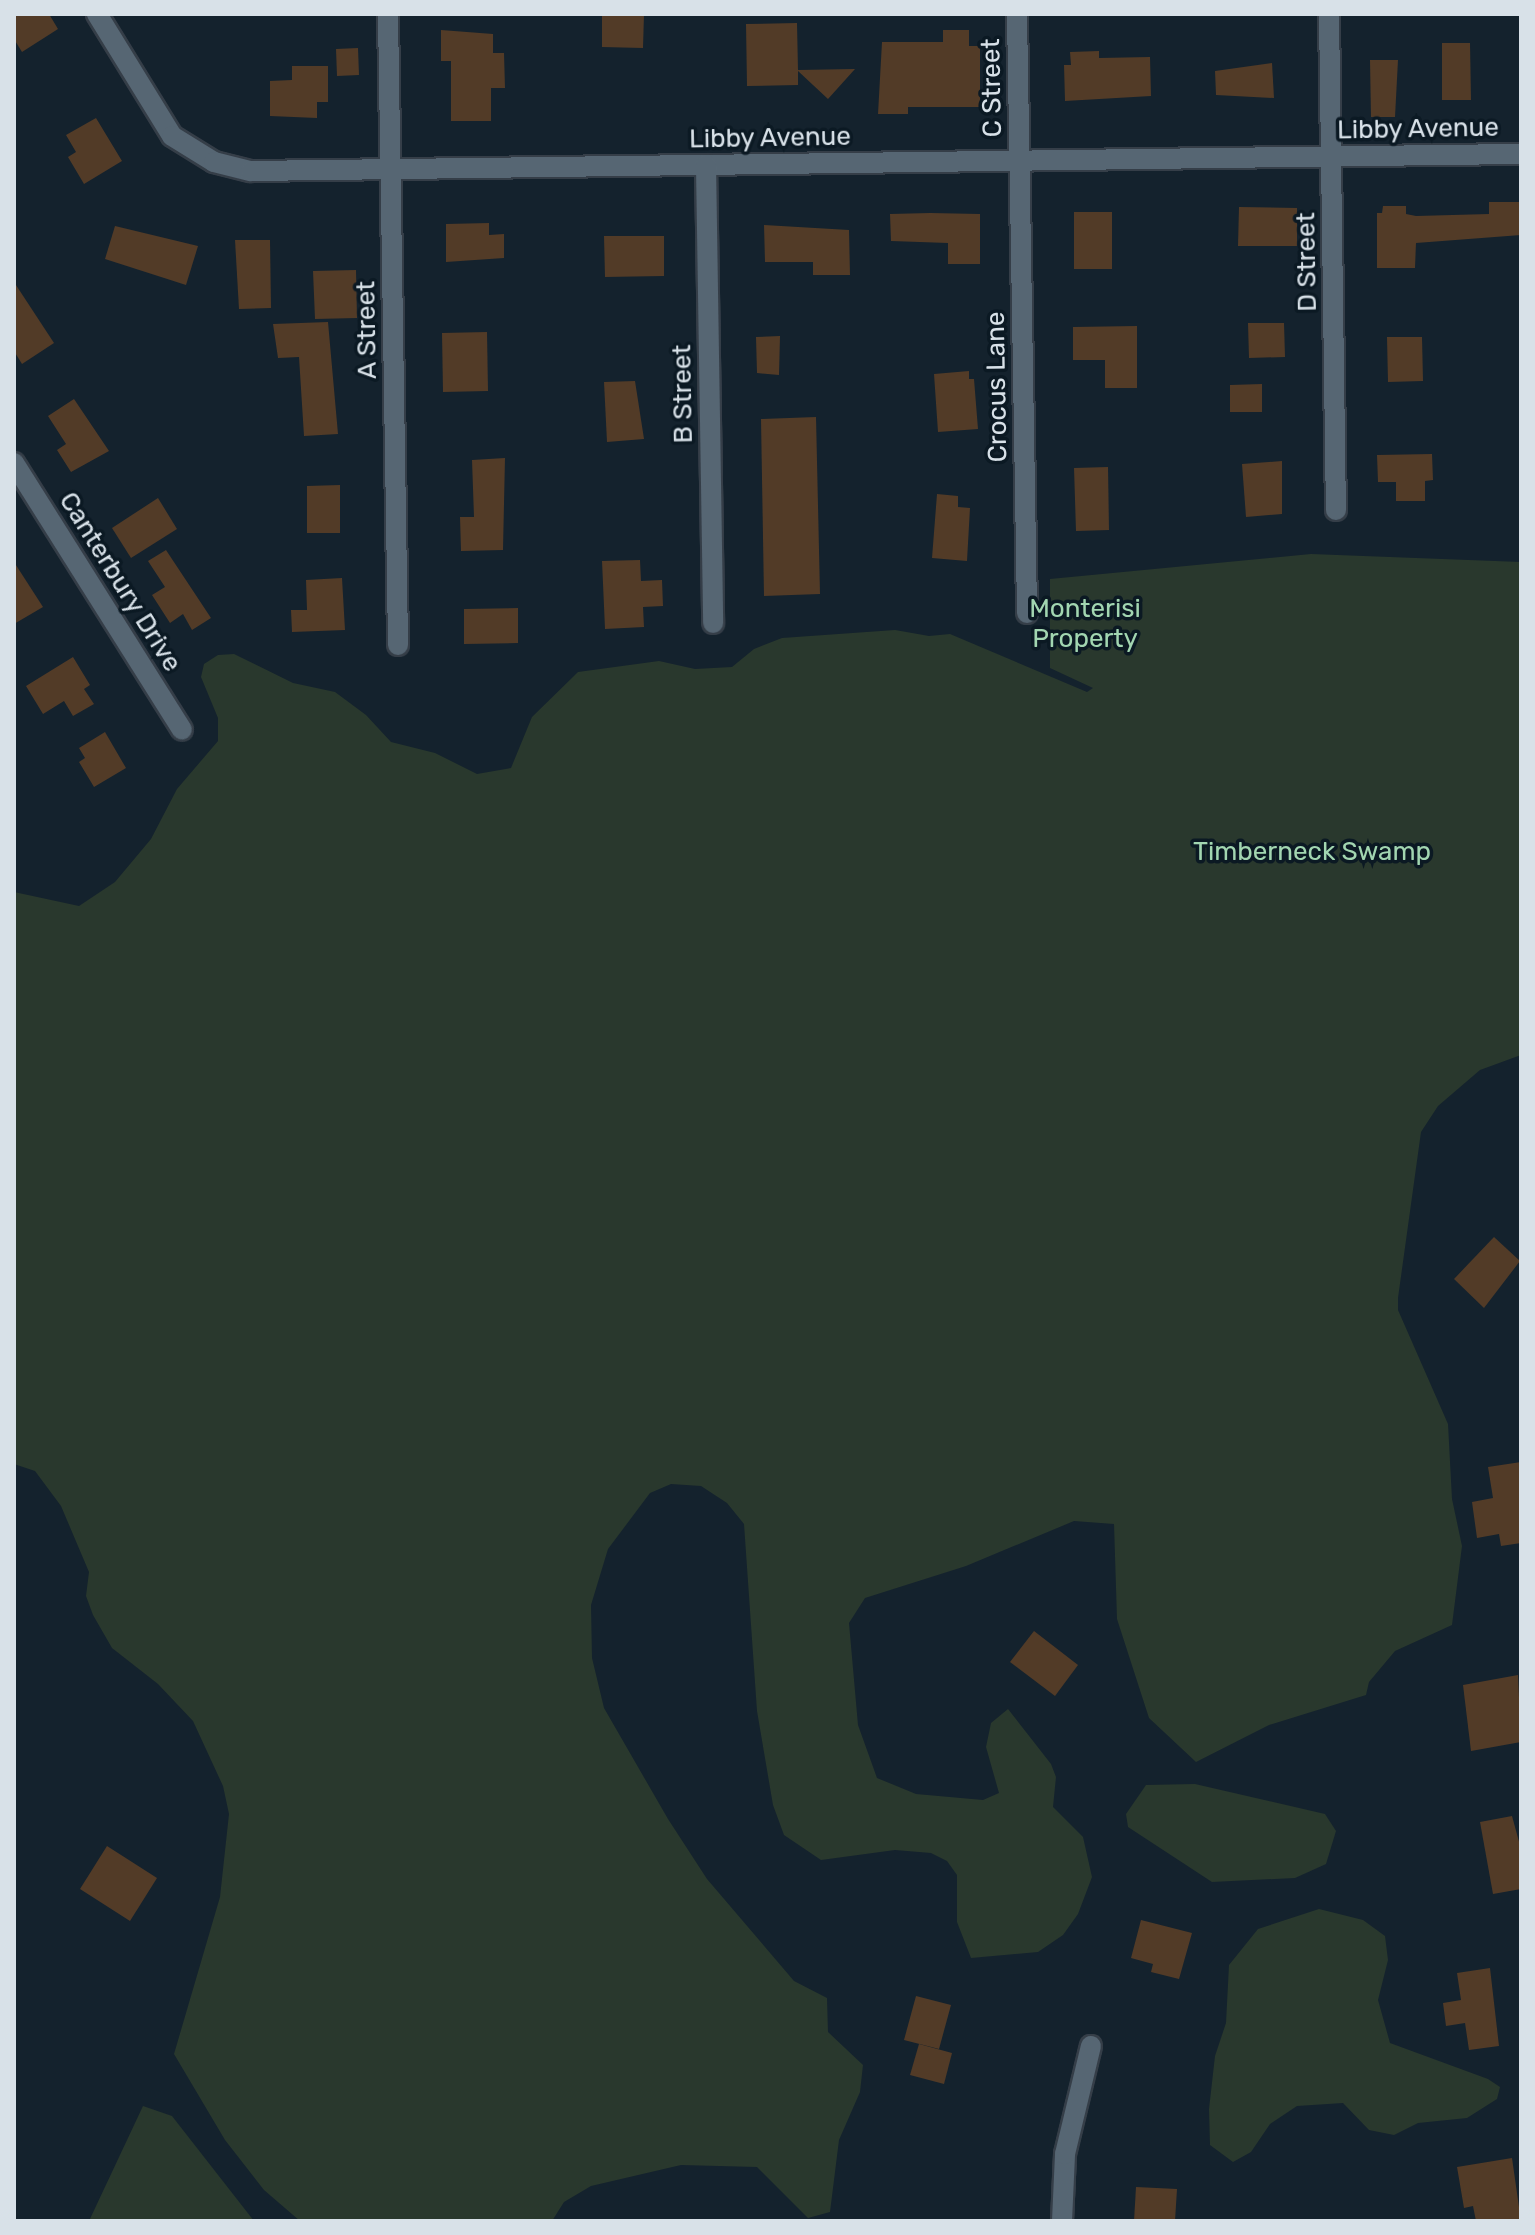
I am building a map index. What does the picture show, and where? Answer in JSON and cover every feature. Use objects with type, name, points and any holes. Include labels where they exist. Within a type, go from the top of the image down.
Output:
[{"type":"street","name":"Libby Avenue","points":[[97,14],[156,117],[203,157],[251,171],[1521,154]]},
{"type":"street","name":"A Street","points":[[388,14],[398,645]]},
{"type":"street","name":"C Street","points":[[1017,14],[1019,160]]},
{"type":"street","name":"D Street","points":[[1329,14],[1336,510]]},
{"type":"street","name":"Crocus Lane","points":[[1019,160],[1027,613]]},
{"type":"street","name":"B Street","points":[[706,165],[713,623]]},
{"type":"street","name":"Canterbury Drive","points":[[14,463],[182,730]]},
{"type":"street","points":[[1062,2221],[1065,2154],[1091,2046]]},
{"type":"green space","points":[[1311,554],[1521,562],[1521,1055],[1480,1070],[1438,1106],[1421,1132],[1398,1298],[1398,1310],[1448,1424],[1452,1499],[1462,1546],[1452,1625],[1395,1651],[1369,1682],[1366,1695],[1269,1725],[1196,1762],[1149,1718],[1117,1619],[1114,1524],[1074,1521],[966,1566],[865,1598],[849,1623],[858,1725],[877,1778],[916,1794],[983,1800],[999,1793],[986,1747],[991,1723],[1008,1709],[1051,1764],[1056,1777],[1053,1807],[1083,1837],[1092,1877],[1078,1914],[1063,1935],[1038,1952],[971,1958],[957,1922],[957,1875],[947,1861],[931,1853],[895,1850],[821,1860],[784,1835],[773,1805],[757,1711],[744,1524],[727,1503],[701,1486],[671,1484],[650,1493],[608,1549],[591,1605],[592,1658],[604,1708],[668,1819],[707,1879],[794,1981],[827,1998],[828,2032],[863,2065],[860,2092],[839,2140],[830,2212],[808,2218],[757,2167],[681,2165],[591,2186],[564,2202],[552,2221],[300,2221],[264,2190],[225,2140],[174,2054],[220,1897],[229,1814],[223,1786],[193,1721],[158,1684],[112,1648],[86,1596],[89,1572],[61,1506],[35,1471],[14,1464],[14,892],[79,906],[115,882],[151,839],[177,789],[218,741],[218,718],[201,677],[204,664],[218,655],[234,654],[293,683],[335,692],[366,715],[391,742],[435,753],[477,774],[511,768],[532,717],[578,672],[659,661],[695,669],[732,667],[754,649],[782,638],[895,630],[929,636],[950,634],[1087,692],[1093,688],[1050,668],[1050,579]]},
{"type":"green space","points":[[1195,1784],[1325,1814],[1336,1831],[1326,1864],[1295,1878],[1212,1882],[1128,1827],[1126,1814],[1146,1785]]},
{"type":"green space","points":[[1319,1909],[1363,1920],[1385,1936],[1388,1960],[1378,2000],[1390,2043],[1488,2079],[1500,2087],[1497,2099],[1467,2118],[1418,2123],[1394,2135],[1369,2130],[1343,2103],[1297,2106],[1270,2124],[1251,2152],[1233,2162],[1210,2145],[1209,2109],[1215,2056],[1226,2023],[1229,1965],[1258,1929]]},
{"type":"green space","points":[[143,2106],[172,2116],[254,2221],[89,2221]]},
{"type":"building","points":[[14,14],[49,14],[58,29],[22,52],[14,39]]},
{"type":"building","points":[[602,14],[644,14],[643,48],[602,47]]},
{"type":"building","points":[[797,23],[798,70],[855,69],[828,99],[798,71],[798,85],[747,86],[746,24]]},
{"type":"building","points":[[441,30],[493,34],[493,53],[504,53],[505,88],[491,88],[491,121],[451,121],[451,61],[441,61]]},
{"type":"building","points":[[943,30],[969,30],[969,46],[980,46],[980,107],[908,107],[908,114],[878,114],[882,42],[943,42]]},
{"type":"building","points":[[1442,43],[1470,43],[1471,100],[1442,100]]},
{"type":"building","points":[[358,48],[359,75],[337,76],[336,49]]},
{"type":"building","points":[[1099,51],[1099,58],[1150,57],[1151,96],[1065,101],[1064,65],[1071,65],[1070,52]]},
{"type":"building","points":[[1370,60],[1398,60],[1395,117],[1371,117]]},
{"type":"building","points":[[1272,63],[1274,98],[1216,95],[1215,71]]},
{"type":"building","points":[[292,66],[328,66],[328,102],[317,102],[317,118],[270,116],[270,81],[292,80]]},
{"type":"building","points":[[96,118],[122,161],[84,184],[68,157],[76,152],[66,135]]},
{"type":"building","points":[[1489,202],[1521,202],[1521,235],[1416,243],[1415,268],[1377,268],[1377,213],[1382,213],[1383,206],[1406,206],[1406,214],[1416,216],[1489,214]]},
{"type":"building","points":[[1239,207],[1297,208],[1297,246],[1238,246]]},
{"type":"building","points":[[1074,212],[1112,212],[1112,269],[1074,269]]},
{"type":"building","points":[[890,214],[980,214],[980,264],[948,264],[948,243],[891,241]]},
{"type":"building","points":[[489,223],[489,235],[504,234],[504,258],[446,262],[446,224]]},
{"type":"building","points":[[764,225],[849,230],[850,275],[813,275],[813,262],[765,262]]},
{"type":"building","points":[[115,226],[198,246],[186,285],[105,259]]},
{"type":"building","points":[[604,236],[664,236],[664,276],[605,277]]},
{"type":"building","points":[[235,240],[270,240],[271,308],[239,309]]},
{"type":"building","points":[[356,270],[357,318],[315,319],[313,271]]},
{"type":"building","points":[[14,282],[54,343],[22,364],[14,351]]},
{"type":"building","points":[[328,322],[338,434],[304,436],[299,357],[278,358],[273,324]]},
{"type":"building","points":[[1248,323],[1284,323],[1285,357],[1249,358]]},
{"type":"building","points":[[1137,326],[1137,388],[1105,388],[1105,360],[1073,360],[1073,327]]},
{"type":"building","points":[[487,332],[488,391],[443,392],[442,333]]},
{"type":"building","points":[[780,336],[779,375],[757,373],[756,337]]},
{"type":"building","points":[[1387,337],[1422,337],[1423,381],[1388,382]]},
{"type":"building","points":[[969,371],[969,379],[974,379],[978,429],[938,432],[934,374]]},
{"type":"building","points":[[635,381],[644,439],[607,442],[604,382]]},
{"type":"building","points":[[1262,384],[1262,412],[1230,412],[1230,385]]},
{"type":"building","points":[[74,399],[109,451],[71,472],[57,450],[66,444],[48,416]]},
{"type":"building","points":[[816,417],[820,594],[764,596],[761,419]]},
{"type":"building","points":[[1432,454],[1433,480],[1425,481],[1425,501],[1396,501],[1396,482],[1378,482],[1377,455]]},
{"type":"building","points":[[505,458],[503,550],[461,551],[460,517],[474,517],[472,460]]},
{"type":"building","points":[[1282,461],[1282,514],[1246,517],[1242,464]]},
{"type":"building","points":[[1108,467],[1109,530],[1076,531],[1074,468]]},
{"type":"building","points":[[340,485],[340,533],[307,533],[307,486]]},
{"type":"building","points":[[937,494],[958,496],[958,507],[970,508],[967,561],[932,558]]},
{"type":"building","points":[[158,498],[177,529],[131,558],[112,528]]},
{"type":"building","points":[[166,550],[211,618],[192,630],[183,614],[170,623],[152,595],[165,587],[148,561]]},
{"type":"building","points":[[640,560],[641,581],[662,580],[663,606],[643,607],[644,627],[605,629],[602,561]]},
{"type":"building","points":[[14,562],[43,607],[14,624]]},
{"type":"building","points":[[342,578],[345,630],[292,632],[291,610],[307,610],[306,580]]},
{"type":"building","points":[[518,608],[518,643],[464,644],[464,609]]},
{"type":"building","points":[[73,657],[90,685],[84,689],[94,704],[73,716],[64,701],[43,714],[26,686]]},
{"type":"building","points":[[105,732],[126,768],[94,787],[79,762],[85,758],[79,748]]},
{"type":"building","points":[[1494,1237],[1520,1261],[1484,1308],[1454,1279]]},
{"type":"building","points":[[1521,1462],[1521,1543],[1501,1546],[1499,1534],[1477,1538],[1472,1502],[1493,1498],[1488,1467]]},
{"type":"building","points":[[1034,1631],[1078,1665],[1055,1696],[1010,1662]]},
{"type":"building","points":[[1518,1675],[1521,1742],[1471,1751],[1463,1685]]},
{"type":"building","points":[[1512,1816],[1521,1849],[1521,1889],[1493,1894],[1480,1822]]},
{"type":"building","points":[[107,1846],[157,1878],[130,1921],[80,1889]]},
{"type":"building","points":[[1141,1920],[1192,1933],[1179,1979],[1151,1972],[1153,1964],[1131,1958]]},
{"type":"building","points":[[1490,1968],[1499,2046],[1469,2050],[1465,2023],[1446,2026],[1443,2003],[1461,2000],[1457,1973]]},
{"type":"building","points":[[916,1996],[951,2005],[939,2049],[904,2040]]},
{"type":"building","points":[[919,2044],[952,2053],[944,2084],[910,2075]]},
{"type":"building","points":[[1512,2158],[1521,2221],[1476,2221],[1473,2206],[1464,2208],[1457,2167]]},
{"type":"building","points":[[1136,2187],[1177,2189],[1175,2221],[1134,2221]]},
{"type":"park label","name":"Monterisi Property","points":[[1085,624]]},
{"type":"park label","name":"Timberneck Swamp","points":[[1312,852]]}]
